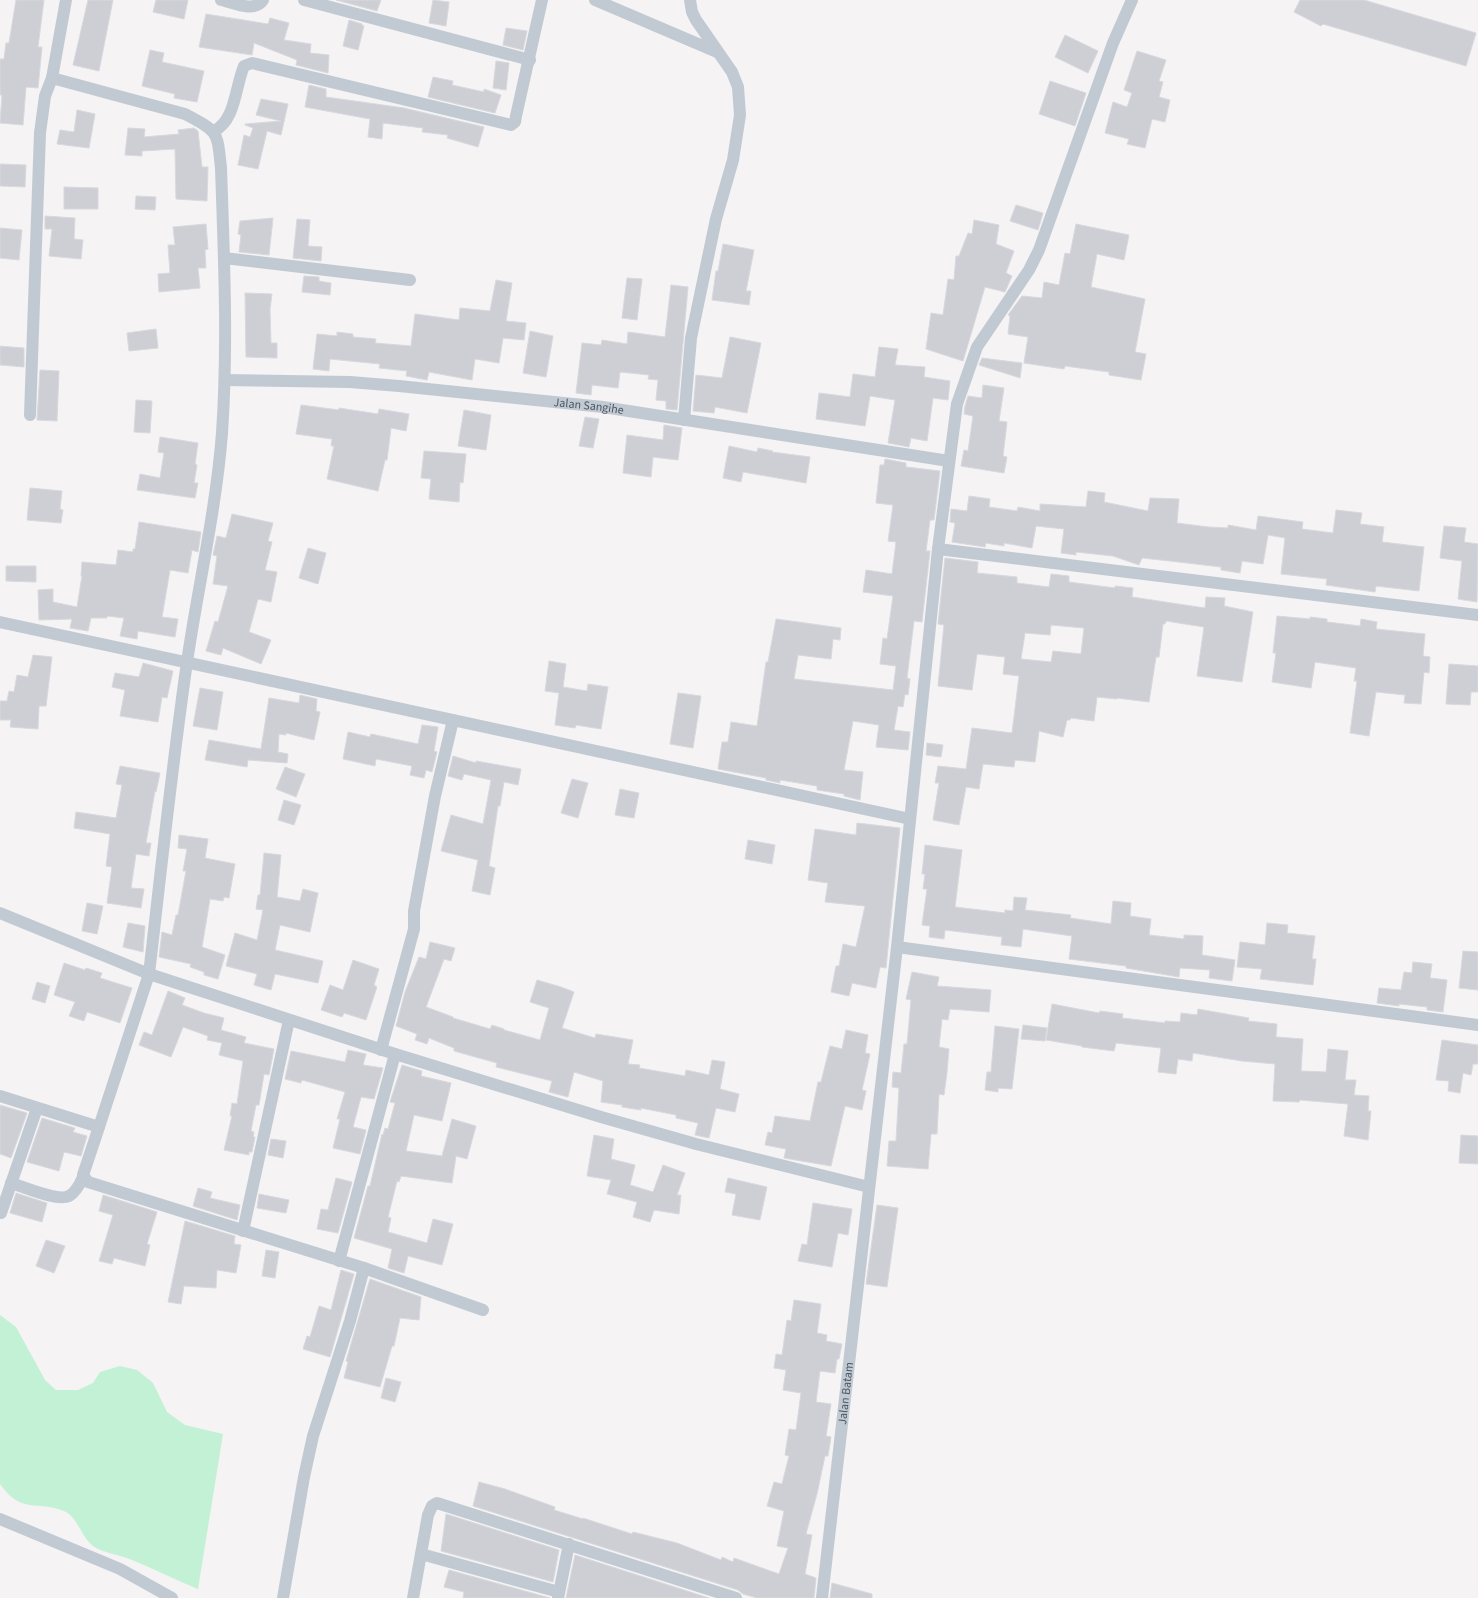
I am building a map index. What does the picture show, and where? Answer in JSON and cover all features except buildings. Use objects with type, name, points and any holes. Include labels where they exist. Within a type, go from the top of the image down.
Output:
[{"type":"street","points":[[30,415],[40,133],[45,96],[52,78],[66,0]]},
{"type":"street","points":[[221,0],[254,7],[263,0]]},
{"type":"street","points":[[304,0],[530,60]]},
{"type":"street","points":[[214,131],[225,123],[244,66],[252,63],[511,125],[515,122],[542,0]]},
{"type":"street","points":[[595,0],[717,52]]},
{"type":"street","points":[[684,420],[691,338],[716,219],[733,160],[740,115],[738,86],[732,72],[696,20],[692,12],[690,0]]},
{"type":"street","name":"Jalan Batam","points":[[822,1598],[897,946],[938,549],[957,404],[977,347],[1029,270],[1039,250],[1113,43],[1132,0]]},
{"type":"street","points":[[12,1183],[49,1195],[66,1197],[74,1192],[83,1177],[149,974],[187,662],[213,515],[225,380],[221,168],[218,142],[214,131],[185,114],[52,78]]},
{"type":"street","points":[[224,258],[410,280]]},
{"type":"street","name":"Jalan Sangihe","points":[[225,380],[350,382],[594,406],[949,461]]},
{"type":"street","points":[[938,549],[1478,615]]},
{"type":"street","points":[[0,622],[910,819]]},
{"type":"street","points":[[380,1050],[414,928],[414,910],[435,796],[453,720]]},
{"type":"street","points":[[0,913],[149,974],[380,1050],[696,1144],[869,1187]]},
{"type":"street","points":[[897,946],[1478,1025]]},
{"type":"street","points":[[243,1231],[289,1020]]},
{"type":"street","points":[[339,1260],[395,1054]]},
{"type":"street","points":[[0,1096],[99,1127]]},
{"type":"street","points":[[1,1213],[37,1108]]},
{"type":"street","points":[[83,1177],[95,1185],[364,1268],[483,1310]]},
{"type":"street","points":[[283,1598],[313,1436],[350,1321],[364,1268]]},
{"type":"street","points":[[412,1598],[428,1515],[432,1506],[437,1503],[736,1598]]},
{"type":"street","points":[[0,1519],[120,1569],[172,1598]]},
{"type":"street","points":[[421,1554],[558,1595],[570,1544]]},
{"type":"green space","points":[[0,1315],[16,1327],[45,1380],[56,1390],[78,1390],[93,1383],[100,1372],[120,1366],[137,1370],[153,1383],[167,1412],[185,1425],[223,1434],[198,1589],[122,1556],[98,1549],[85,1538],[69,1514],[54,1508],[30,1505],[15,1500],[0,1484]]}]
